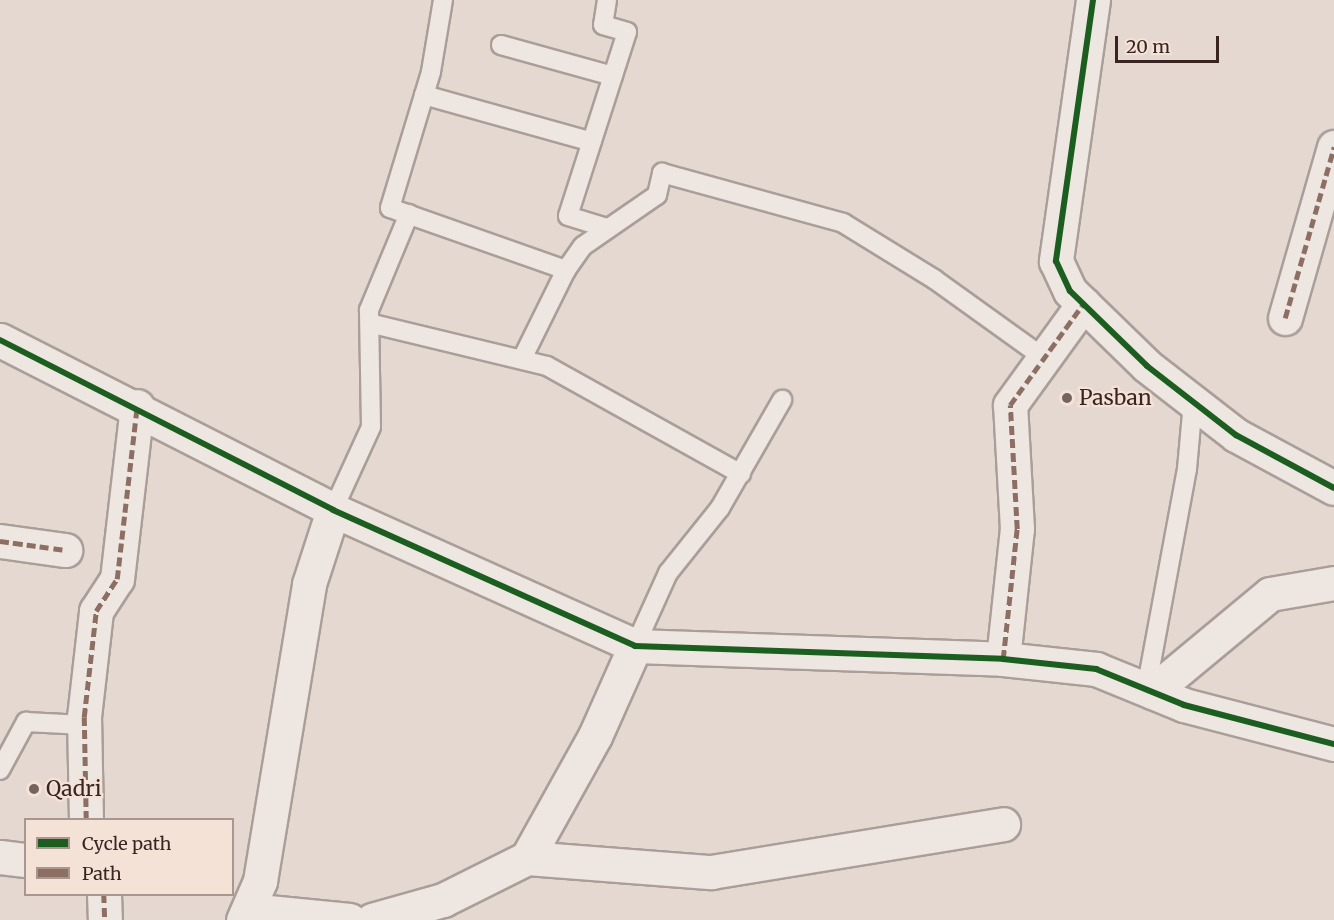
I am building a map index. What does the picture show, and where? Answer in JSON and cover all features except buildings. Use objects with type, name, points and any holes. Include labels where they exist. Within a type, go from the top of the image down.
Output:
[{"type":"street","points":[[1093,0],[1056,261],[1083,304],[1193,402],[1236,435],[1334,488]]},
{"type":"street","points":[[1285,318],[1334,147]]},
{"type":"street","points":[[1003,659],[1017,529],[1010,405],[1083,304]]},
{"type":"street","points":[[0,340],[137,406],[333,510],[635,646],[1003,659],[1096,669],[1149,691],[1334,744]]},
{"type":"street","points":[[86,818],[84,725],[96,611],[117,579],[137,406]]},
{"type":"street","points":[[333,510],[309,584],[246,897],[350,920]]},
{"type":"street","points":[[0,541],[65,550]]},
{"type":"street","points":[[1149,691],[1270,594],[1334,583]]},
{"type":"street","points":[[527,858],[595,736],[635,646]]},
{"type":"street","points":[[372,920],[442,900],[527,858],[711,872],[1002,824]]},
{"type":"street","points":[[0,857],[24,860]]},
{"type":"street","points":[[104,896],[105,920]]},
{"type":"lane","points":[[443,0],[424,95],[390,207],[566,270]]},
{"type":"lane","points":[[607,0],[603,25],[627,32],[568,216],[607,228]]},
{"type":"lane","points":[[501,45],[613,76]]},
{"type":"lane","points":[[424,95],[592,142]]},
{"type":"lane","points":[[522,359],[566,270],[607,228],[657,195],[662,173],[774,201],[843,223],[1044,358]]},
{"type":"lane","points":[[333,510],[371,427],[373,324],[369,310],[409,214]]},
{"type":"lane","points":[[373,324],[547,366],[741,474]]},
{"type":"lane","points":[[635,646],[668,573],[741,474],[782,400]]},
{"type":"lane","points":[[1149,691],[1187,469],[1193,402]]},
{"type":"lane","points":[[0,770],[26,722],[84,725]]},
{"type":"marked path","points":[[1285,318],[1334,147]]},
{"type":"marked path","points":[[1003,659],[1017,529],[1010,405],[1083,304]]},
{"type":"marked path","points":[[86,818],[84,717],[96,611],[117,579],[137,406]]},
{"type":"marked path","points":[[0,541],[65,550]]},
{"type":"marked path","points":[[104,896],[105,920]]},
{"type":"cycle path","points":[[1093,0],[1056,261],[1070,291],[1147,366],[1236,435],[1334,488]]},
{"type":"cycle path","points":[[0,340],[333,510],[635,646],[1003,659],[1096,669],[1184,705],[1334,744]]},
{"type":"place","name":"Pasban","points":[[1067,398]]},
{"type":"place","name":"Qadri","points":[[34,789]]}]
